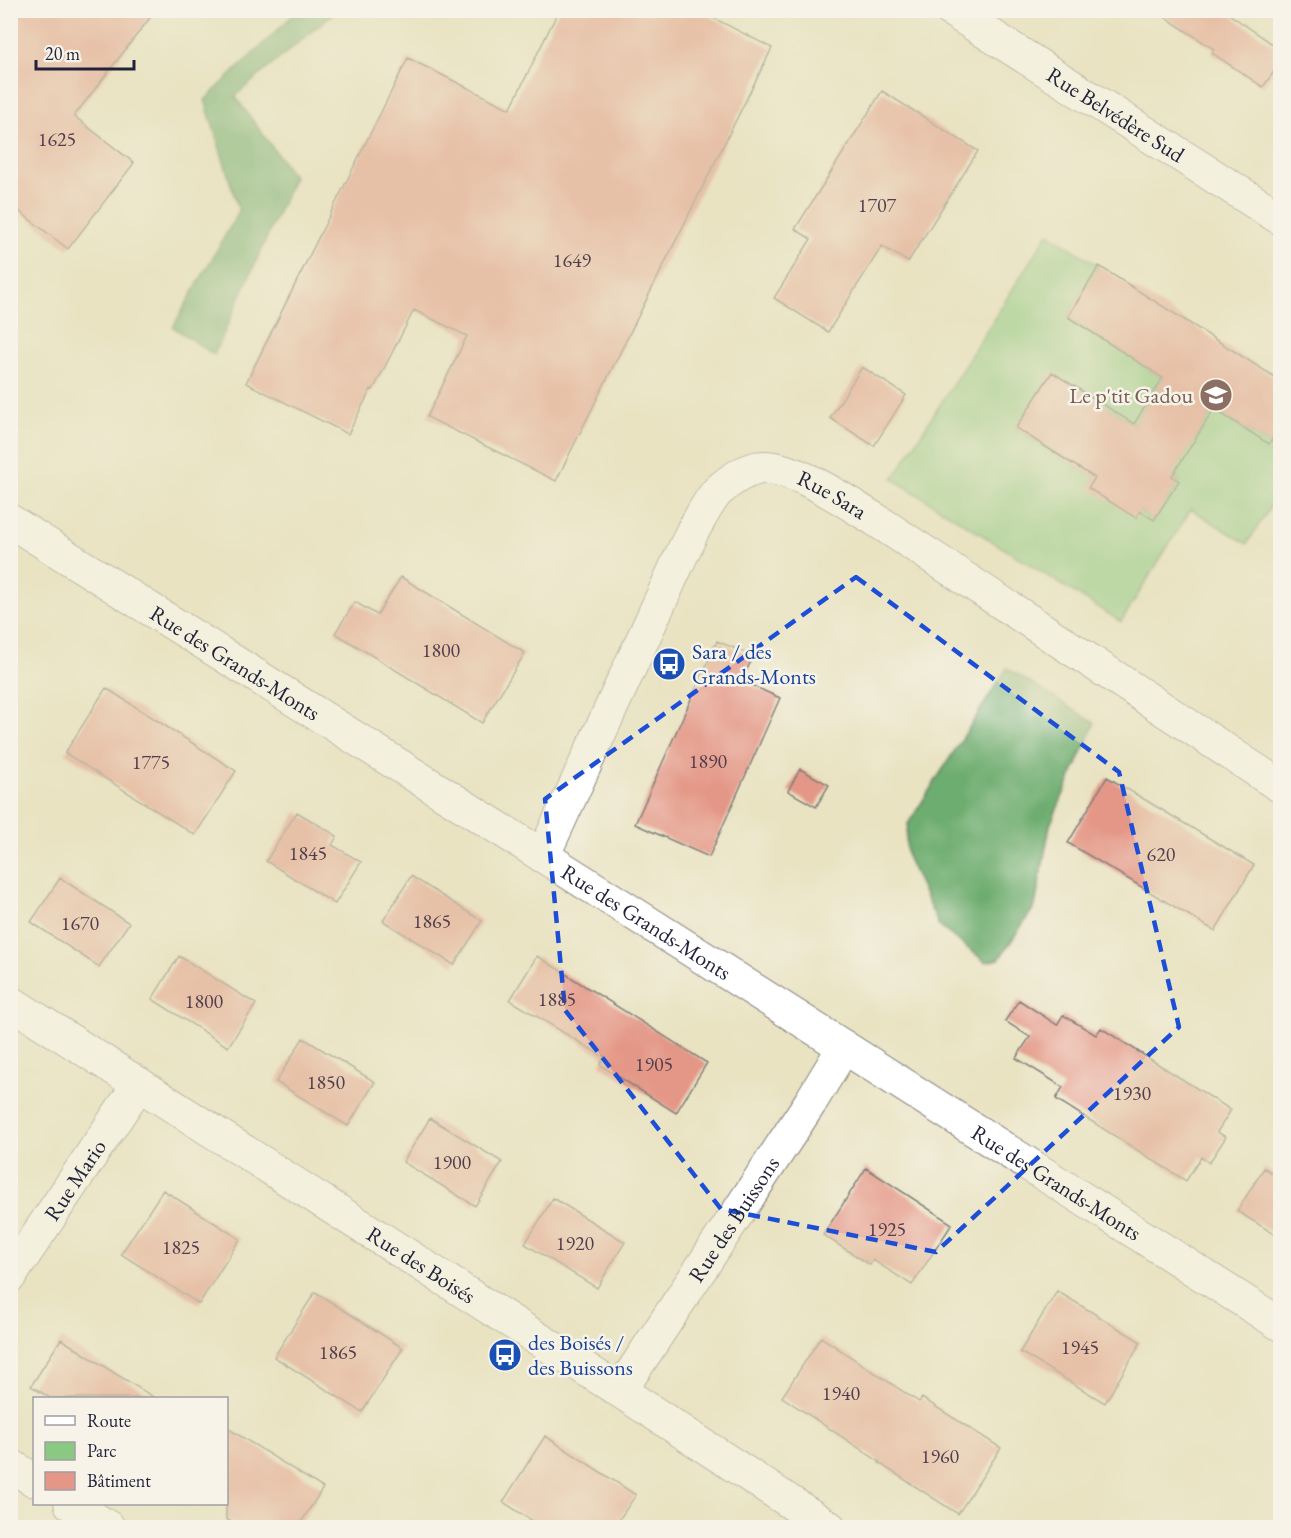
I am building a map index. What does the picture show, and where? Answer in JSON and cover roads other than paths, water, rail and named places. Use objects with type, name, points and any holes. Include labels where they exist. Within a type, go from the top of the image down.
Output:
[{"type":"street","name":"Rue Belvédère Sud","points":[[951,10],[1281,218]]},
{"type":"street","name":"Rue Sara","points":[[543,856],[693,530],[717,492],[738,476],[760,468],[786,470],[818,485],[876,520],[1281,786]]},
{"type":"street","name":"Rue des Grands-Monts","points":[[10,521],[1281,1324]]},
{"type":"street","name":"Rue des Boisés","points":[[10,1002],[830,1527]]},
{"type":"street","name":"Rue des Buissons","points":[[620,1391],[810,1103],[844,1047]]},
{"type":"street","name":"Rue Mario","points":[[10,1276],[139,1084]]},
{"type":"street","points":[[10,1465],[33,1479]]},
{"type":"street","points":[[74,1505],[109,1527]]},
{"type":"place","name":"Le p'tit Gadou","points":[[1216,395]]},
{"type":"place","name":"Sara / des Grands-Monts","points":[[669,664]]},
{"type":"place","name":"des Boisés / des Buissons","points":[[505,1355]]}]
